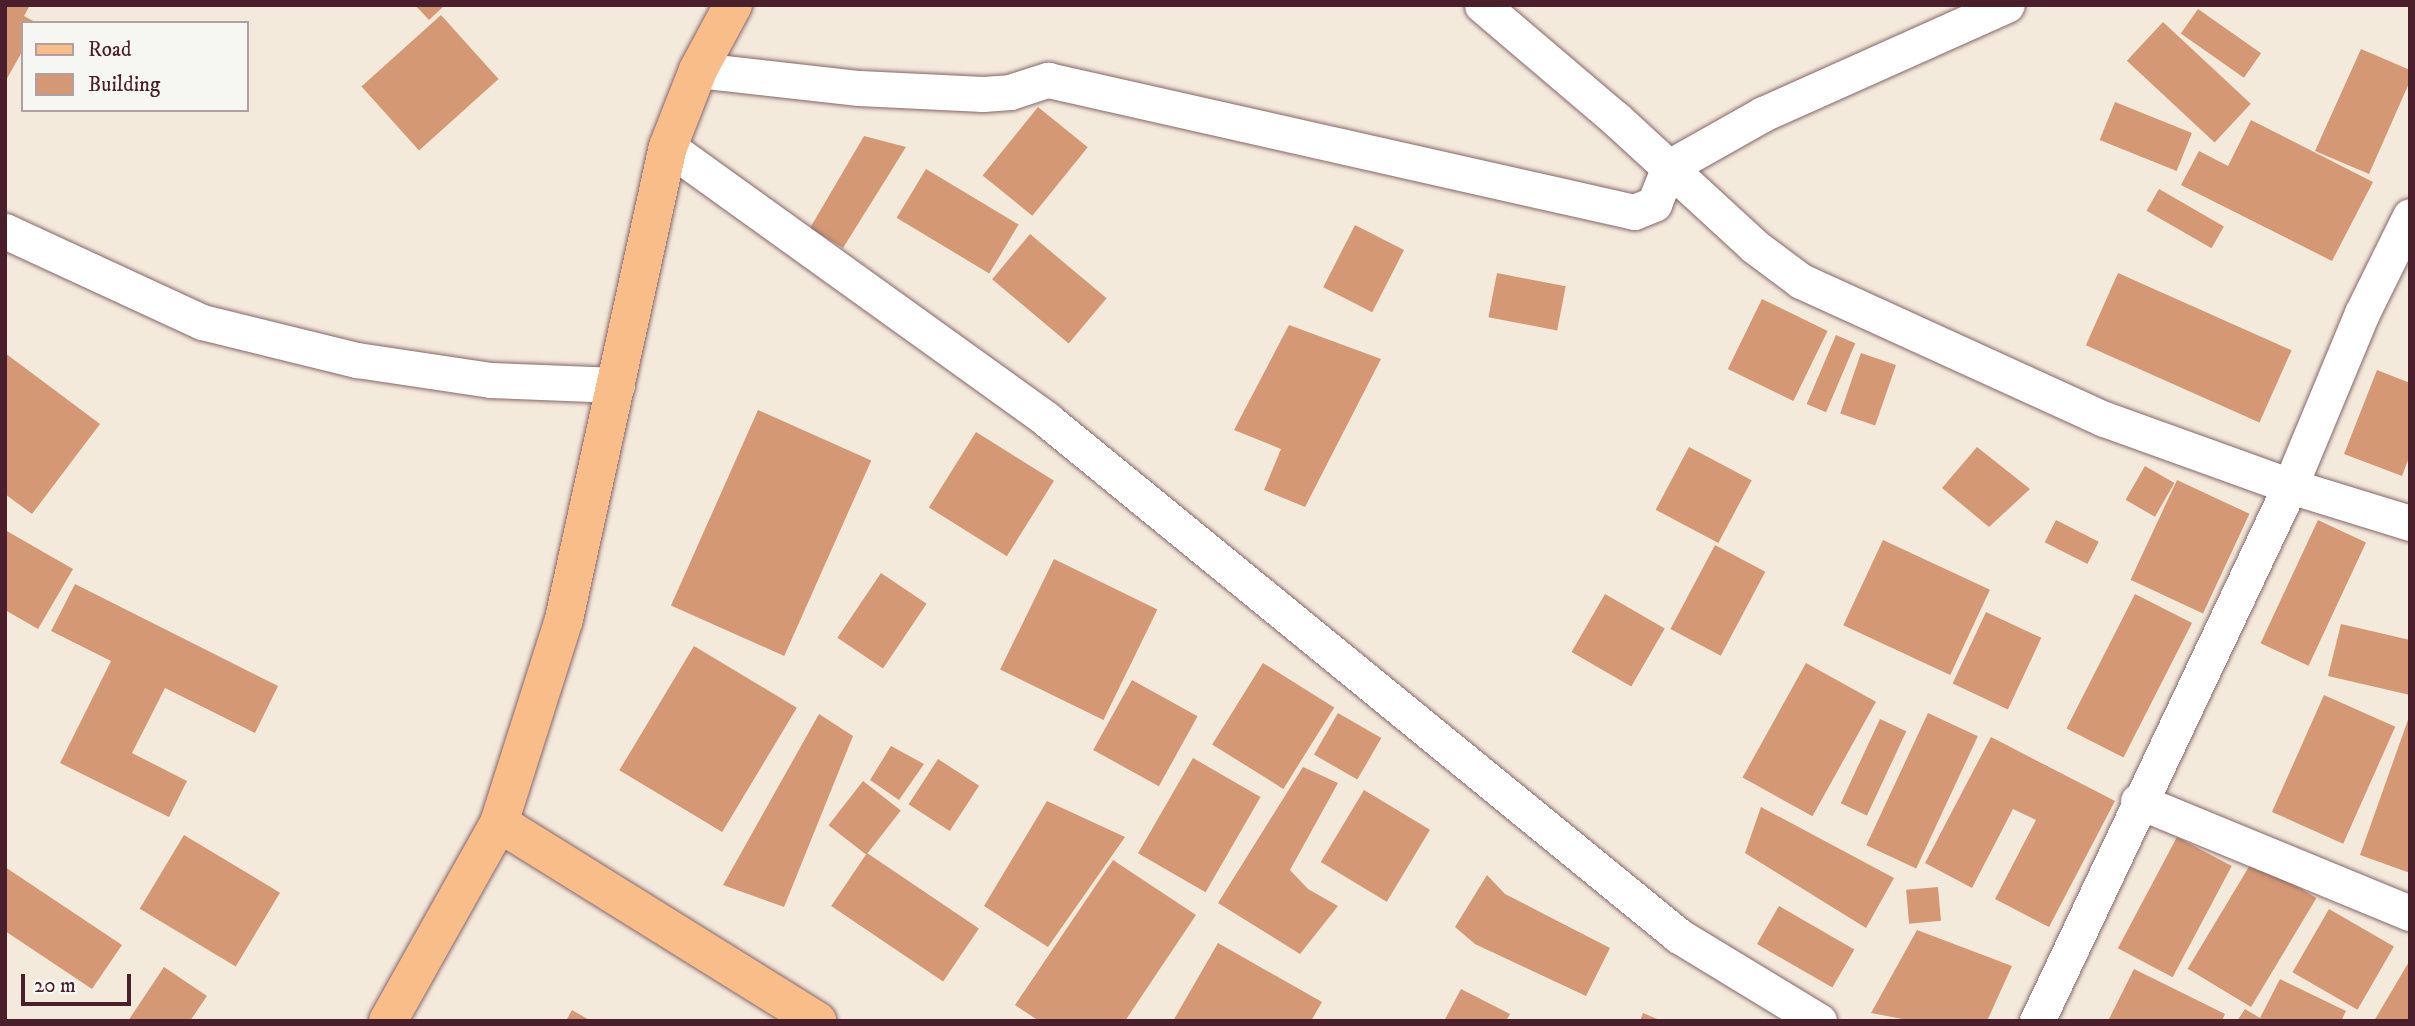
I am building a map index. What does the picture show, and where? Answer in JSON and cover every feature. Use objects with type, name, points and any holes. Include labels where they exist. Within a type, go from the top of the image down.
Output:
[{"type":"main road","points":[[388,1021],[499,823],[564,619],[668,147],[698,70],[733,5]]},
{"type":"main road","points":[[499,823],[817,1021]]},
{"type":"street","points":[[1482,5],[1669,167],[1754,246],[1801,281],[2104,419],[2290,486],[2410,523]]},
{"type":"street","points":[[698,70],[859,88],[984,94],[1010,92],[1048,80],[1634,212],[1654,204],[1669,167],[1763,114],[2007,5]]},
{"type":"street","points":[[668,147],[1046,419],[1679,936],[1819,1021]]},
{"type":"street","points":[[2037,1021],[2138,801],[2290,486],[2362,313],[2410,216]]},
{"type":"street","points":[[5,231],[202,322],[370,362],[491,380],[617,385]]},
{"type":"street","points":[[2138,801],[2410,913]]},
{"type":"building","points":[[5,5],[30,5],[24,16],[33,21],[21,21],[21,54],[5,82]]},
{"type":"building","points":[[415,5],[445,5],[429,20]]},
{"type":"building","points":[[2198,9],[2261,53],[2244,78],[2181,34]]},
{"type":"building","points":[[441,15],[499,79],[419,151],[361,87]]},
{"type":"building","points":[[2163,22],[2251,104],[2215,143],[2127,61]]},
{"type":"building","points":[[2361,49],[2410,70],[2410,81],[2369,174],[2315,151]]},
{"type":"building","points":[[2115,102],[2192,133],[2177,171],[2100,140]]},
{"type":"building","points":[[1038,107],[1088,147],[1032,216],[983,175]]},
{"type":"building","points":[[2251,120],[2373,182],[2332,261],[2181,185],[2199,151],[2228,166]]},
{"type":"building","points":[[864,136],[906,147],[843,248],[810,228]]},
{"type":"building","points":[[926,169],[1019,225],[989,273],[897,218]]},
{"type":"building","points":[[2159,189],[2224,226],[2211,248],[2146,211]]},
{"type":"building","points":[[1355,225],[1404,250],[1372,312],[1323,287]]},
{"type":"building","points":[[1030,234],[1107,298],[1069,343],[992,279]]},
{"type":"building","points":[[1497,273],[1566,286],[1557,331],[1488,317]]},
{"type":"building","points":[[2118,273],[2292,350],[2259,422],[2086,345]]},
{"type":"building","points":[[1762,299],[1828,331],[1793,401],[1728,369]]},
{"type":"building","points":[[1289,325],[1381,359],[1305,507],[1264,490],[1281,449],[1234,430]]},
{"type":"building","points":[[1836,335],[1855,343],[1826,412],[1807,404]]},
{"type":"building","points":[[5,353],[100,424],[32,514],[5,494]]},
{"type":"building","points":[[1861,353],[1896,365],[1875,426],[1840,414]]},
{"type":"building","points":[[2377,370],[2410,383],[2410,455],[2402,476],[2344,454]]},
{"type":"building","points":[[758,410],[871,460],[784,656],[671,605]]},
{"type":"building","points":[[976,432],[1054,481],[1007,556],[929,507]]},
{"type":"building","points":[[1689,447],[1752,480],[1718,543],[1656,510]]},
{"type":"building","points":[[1977,447],[2030,489],[1989,527],[1942,488]]},
{"type":"building","points":[[2145,466],[2174,483],[2155,517],[2126,500]]},
{"type":"building","points":[[2177,480],[2250,514],[2203,614],[2131,580]]},
{"type":"building","points":[[2056,520],[2099,542],[2087,564],[2045,542]]},
{"type":"building","points":[[2318,520],[2366,542],[2309,666],[2261,643]]},
{"type":"building","points":[[5,530],[73,569],[38,629],[5,610]]},
{"type":"building","points":[[1883,540],[1990,590],[1950,675],[1843,625]]},
{"type":"building","points":[[1715,545],[1765,572],[1721,656],[1670,629]]},
{"type":"building","points":[[1054,559],[1157,609],[1103,720],[1000,670]]},
{"type":"building","points":[[881,573],[927,604],[883,668],[837,638]]},
{"type":"building","points":[[75,584],[278,686],[255,733],[165,688],[132,753],[187,781],[169,817],[60,763],[111,661],[51,631]]},
{"type":"building","points":[[1605,594],[1665,628],[1631,687],[1572,652]]},
{"type":"building","points":[[2135,594],[2192,623],[2123,758],[2066,729]]},
{"type":"building","points":[[1986,612],[2041,638],[2008,709],[1953,684]]},
{"type":"building","points":[[2341,624],[2410,640],[2410,695],[2328,676]]},
{"type":"building","points":[[694,646],[797,708],[722,832],[619,770]]},
{"type":"building","points":[[1263,663],[1334,708],[1283,789],[1212,744]]},
{"type":"building","points":[[1806,663],[1876,702],[1812,816],[1742,778]]},
{"type":"building","points":[[1132,680],[1198,716],[1159,786],[1093,750]]},
{"type":"building","points":[[2324,695],[2395,727],[2343,844],[2272,812]]},
{"type":"building","points":[[1338,713],[1381,738],[1357,780],[1314,755]]},
{"type":"building","points":[[1928,713],[1978,736],[1916,869],[1866,845]]},
{"type":"building","points":[[819,714],[853,736],[784,907],[723,885]]},
{"type":"building","points":[[2410,717],[2410,873],[2360,855]]},
{"type":"building","points":[[1880,719],[1906,731],[1867,816],[1841,803]]},
{"type":"building","points":[[1991,737],[2115,801],[2049,927],[1995,899],[2036,820],[2013,809],[1972,888],[1925,863]]},
{"type":"building","points":[[891,746],[924,764],[899,800],[870,780]]},
{"type":"building","points":[[1193,758],[1261,797],[1206,892],[1138,853]]},
{"type":"building","points":[[938,759],[979,786],[950,831],[909,804]]},
{"type":"building","points":[[1303,767],[1338,783],[1290,870],[1308,889],[1338,906],[1300,954],[1218,903]]},
{"type":"building","points":[[863,781],[901,811],[866,855],[829,825]]},
{"type":"building","points":[[1364,790],[1430,830],[1387,902],[1321,862]]},
{"type":"building","points":[[1047,801],[1125,837],[1048,947],[984,906]]},
{"type":"building","points":[[1761,807],[1894,878],[1866,928],[1745,853]]},
{"type":"building","points":[[184,835],[280,893],[236,966],[140,909]]},
{"type":"building","points":[[2177,837],[2232,866],[2173,977],[2118,948]]},
{"type":"building","points":[[867,853],[979,928],[943,982],[831,906]]},
{"type":"building","points":[[1113,860],[1196,915],[1125,1021],[1039,1021],[1015,1005]]},
{"type":"building","points":[[2253,860],[2316,898],[2251,1007],[2188,969]]},
{"type":"building","points":[[5,867],[122,945],[92,989],[5,931]]},
{"type":"building","points":[[1487,875],[1505,894],[1610,948],[1586,996],[1475,944],[1455,927]]},
{"type":"building","points":[[1938,887],[1941,921],[1909,924],[1906,890]]},
{"type":"building","points":[[1779,906],[1854,950],[1832,988],[1757,944]]},
{"type":"building","points":[[2329,909],[2394,946],[2357,1010],[2292,972]]},
{"type":"building","points":[[1917,930],[2012,966],[1987,1021],[1913,1021],[1871,1013]]},
{"type":"building","points":[[1218,943],[1322,1002],[1311,1021],[1173,1021]]},
{"type":"building","points":[[2410,960],[2410,1021],[2374,1021]]},
{"type":"building","points":[[164,967],[207,996],[190,1021],[128,1021]]},
{"type":"building","points":[[2134,969],[2225,1014],[2222,1021],[2108,1021]]},
{"type":"building","points":[[2280,979],[2346,1011],[2341,1021],[2237,1021],[2245,1009],[2260,1018]]},
{"type":"building","points":[[1461,989],[1510,1014],[1506,1021],[1444,1021]]},
{"type":"building","points":[[572,1010],[591,1021],[566,1021]]},
{"type":"building","points":[[1643,1013],[1662,1021],[1640,1021]]}]
